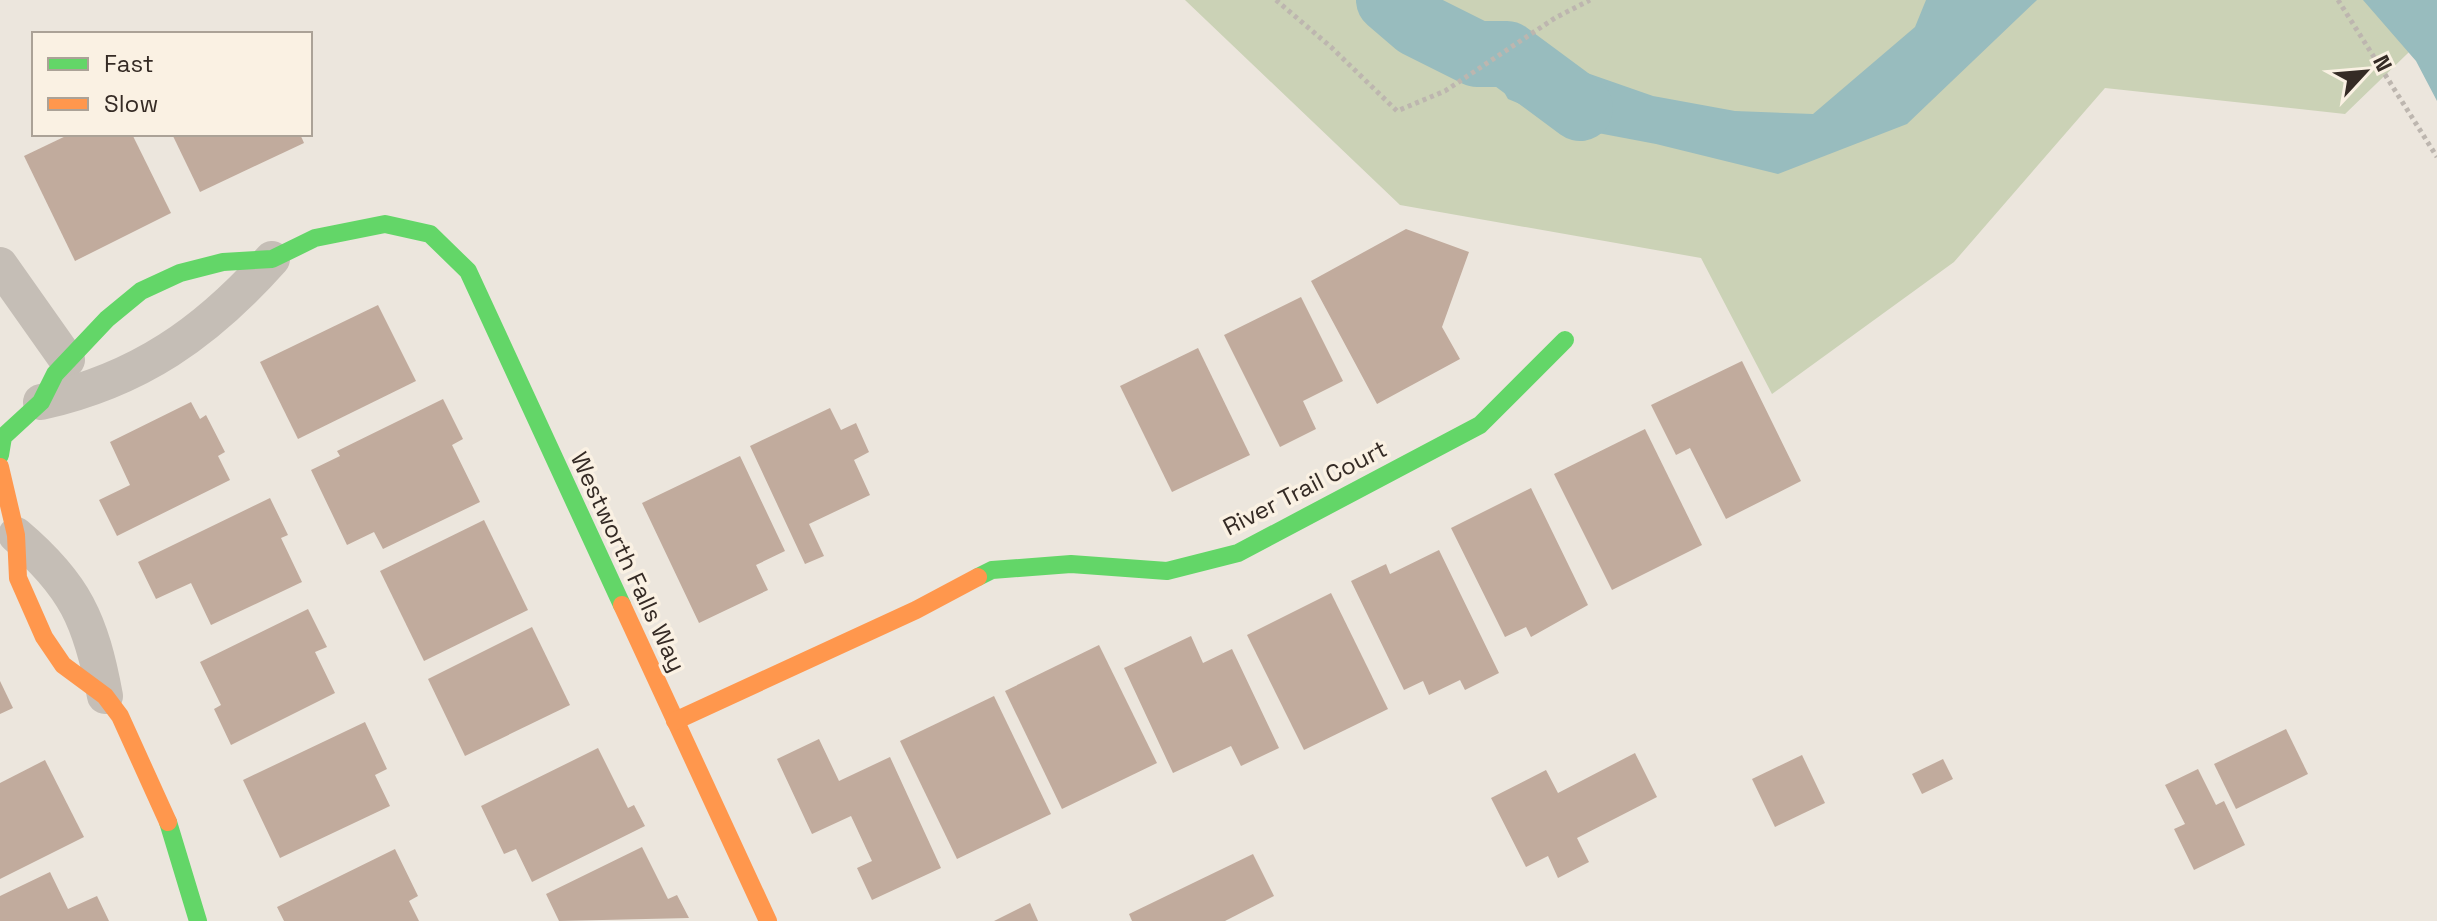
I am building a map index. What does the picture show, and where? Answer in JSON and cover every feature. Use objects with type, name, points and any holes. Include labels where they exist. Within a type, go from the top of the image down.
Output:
[{"type":"street","name":"Westworth Falls Way","points":[[272,259],[315,238],[385,224],[430,234],[468,271],[768,921]]},
{"type":"street","points":[[1,441],[41,402],[67,360],[107,319],[141,291],[180,273],[223,262],[272,259]]},
{"type":"street","points":[[41,402],[71,395],[135,370],[186,342],[239,296],[272,259]]},
{"type":"street","points":[[0,265],[67,360]]},
{"type":"street","name":"River Trail Court","points":[[675,721],[916,610],[992,570],[1071,564],[1167,571],[1238,553],[1480,425],[1565,340]]},
{"type":"street","points":[[0,467],[16,535],[43,558],[73,596],[94,641],[105,696],[120,716],[162,803],[198,921]]},
{"type":"path","points":[[1276,0],[1331,47],[1397,111],[1445,91],[1555,18],[1590,0]]},
{"type":"path","points":[[2338,0],[2437,157]]},
{"type":"green space","points":[[1185,0],[2437,0],[2437,25],[2345,114],[2105,88],[1954,262],[1772,394],[1701,258],[1400,205]]},
{"type":"water","points":[[1926,0],[2037,0],[1907,124],[1778,174],[1656,144],[1582,130],[1508,99],[1486,60],[1524,51],[1653,96],[1735,111],[1813,114],[1915,27]]},
{"type":"water","points":[[2363,0],[2437,0],[2437,101],[2416,61]]},
{"type":"building","points":[[66,136],[133,136],[171,213],[75,261],[24,156]]},
{"type":"building","points":[[173,136],[301,136],[304,143],[200,192]]},
{"type":"building","points":[[1406,229],[1469,252],[1442,327],[1460,359],[1377,404],[1311,281]]},
{"type":"building","points":[[1301,297],[1343,381],[1303,401],[1316,429],[1280,447],[1224,335]]},
{"type":"building","points":[[378,305],[416,381],[298,439],[260,362]]},
{"type":"building","points":[[1198,348],[1250,455],[1172,492],[1120,386]]},
{"type":"building","points":[[1742,361],[1801,481],[1726,519],[1690,448],[1676,455],[1651,405]]},
{"type":"building","points":[[443,399],[463,439],[452,445],[480,502],[383,549],[374,532],[347,545],[311,470],[340,456],[337,451]]},
{"type":"building","points":[[191,402],[200,419],[206,415],[225,452],[218,456],[230,480],[117,536],[99,500],[130,485],[110,442]]},
{"type":"building","points":[[830,408],[841,430],[856,423],[869,452],[854,460],[870,495],[809,524],[824,556],[805,564],[750,446]]},
{"type":"building","points":[[1645,429],[1702,545],[1612,590],[1554,474]]},
{"type":"building","points":[[740,456],[785,551],[756,565],[768,590],[699,623],[642,503]]},
{"type":"building","points":[[1531,488],[1588,605],[1531,637],[1526,627],[1505,637],[1451,528]]},
{"type":"building","points":[[270,498],[288,535],[281,538],[302,582],[211,625],[191,583],[156,599],[138,562]]},
{"type":"building","points":[[484,520],[528,610],[424,661],[380,571]]},
{"type":"building","points":[[1439,550],[1499,673],[1465,690],[1460,680],[1429,695],[1423,681],[1404,690],[1351,581],[1386,564],[1390,574]]},
{"type":"building","points":[[1331,593],[1388,709],[1304,750],[1247,635]]},
{"type":"building","points":[[308,609],[327,647],[315,652],[335,693],[231,745],[214,709],[221,705],[200,662]]},
{"type":"building","points":[[532,627],[570,705],[465,756],[428,679]]},
{"type":"building","points":[[1191,636],[1203,663],[1232,649],[1279,748],[1241,766],[1231,746],[1173,773],[1124,668]]},
{"type":"building","points":[[1099,645],[1157,763],[1062,809],[1005,691]]},
{"type":"building","points":[[0,681],[13,708],[0,714]]},
{"type":"building","points":[[994,696],[1051,814],[957,859],[900,741]]},
{"type":"building","points":[[365,722],[387,769],[375,775],[390,806],[280,858],[243,780]]},
{"type":"building","points":[[2286,729],[2308,774],[2236,809],[2214,764]]},
{"type":"building","points":[[819,739],[839,781],[890,757],[941,868],[872,900],[857,868],[872,861],[851,816],[812,834],[777,759]]},
{"type":"building","points":[[598,748],[628,808],[634,805],[645,826],[532,882],[516,849],[504,854],[481,806]]},
{"type":"building","points":[[1635,753],[1657,797],[1577,838],[1589,862],[1558,878],[1548,856],[1526,867],[1491,798],[1546,770],[1558,793]]},
{"type":"building","points":[[1802,755],[1825,803],[1775,827],[1752,779]]},
{"type":"building","points":[[1943,759],[1953,779],[1922,794],[1912,774]]},
{"type":"building","points":[[45,760],[84,837],[0,879],[0,783]]},
{"type":"building","points":[[2198,769],[2216,805],[2224,801],[2245,845],[2194,870],[2174,829],[2185,824],[2165,785]]},
{"type":"building","points":[[642,847],[668,899],[677,895],[689,918],[559,921],[546,894]]},
{"type":"building","points":[[395,849],[418,896],[409,901],[419,921],[284,921],[277,907]]},
{"type":"building","points":[[1253,854],[1274,896],[1225,921],[1132,921],[1129,914]]},
{"type":"building","points":[[50,872],[68,909],[97,896],[109,921],[0,921],[0,896]]},
{"type":"building","points":[[1030,903],[1038,921],[994,921]]},
{"type":"waterway","points":[[1389,0],[1417,24],[1477,54],[1507,54],[1580,108]]},
{"type":"traffic: fast","points":[[0,455],[3,437],[41,402],[55,374],[107,319],[141,291],[180,273],[223,262],[272,259],[315,238],[385,224],[430,234],[468,271],[622,605]]},
{"type":"traffic: fast","points":[[978,577],[992,570],[1071,564],[1167,571],[1238,553],[1480,425],[1565,340]]},
{"type":"traffic: fast","points":[[168,822],[198,921]]},
{"type":"traffic: slow","points":[[0,467],[16,535],[18,578],[44,637],[63,665],[105,696],[120,716],[168,822]]},
{"type":"traffic: slow","points":[[675,721],[916,610],[978,577]]},
{"type":"traffic: slow","points":[[622,605],[768,921]]}]
